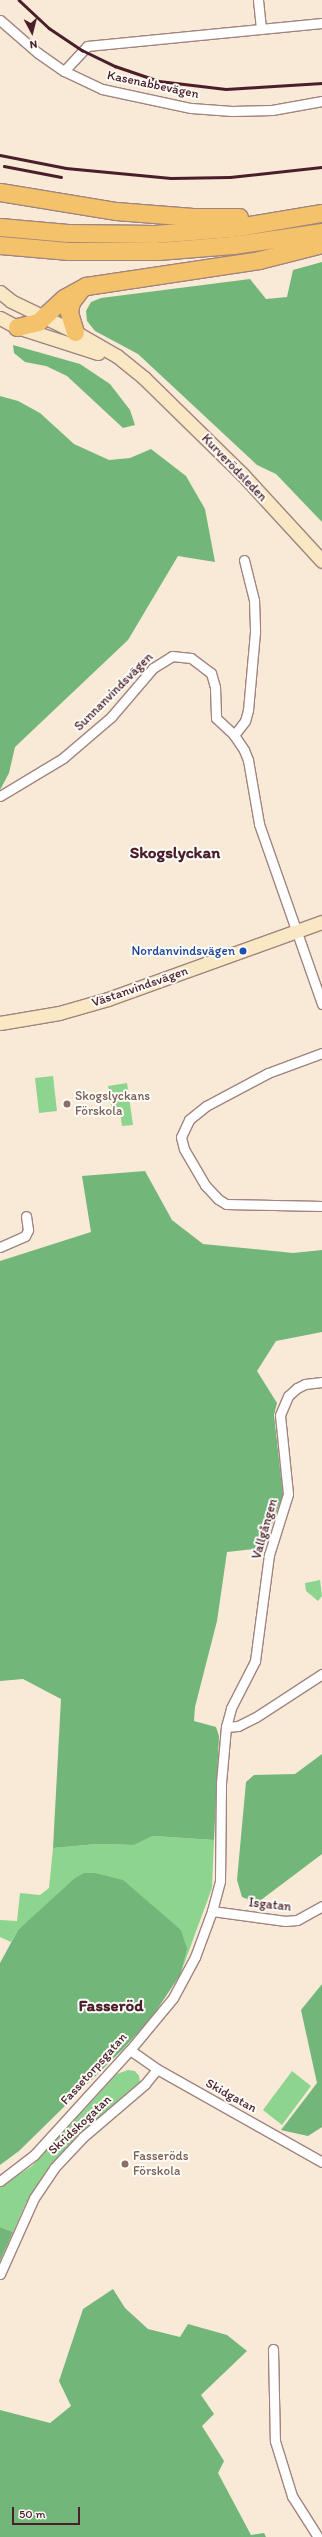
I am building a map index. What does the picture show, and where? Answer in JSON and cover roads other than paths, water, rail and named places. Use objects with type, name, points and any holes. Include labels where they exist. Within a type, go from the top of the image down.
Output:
[{"type":"highway","points":[[0,192],[116,211],[193,217],[316,215]]},
{"type":"highway","points":[[0,228],[68,233],[154,234],[232,228],[316,215]]},
{"type":"highway","points":[[0,246],[69,251],[158,251],[233,245],[322,232]]},
{"type":"highway","points":[[17,327],[44,318],[64,298],[97,284],[259,260],[322,244]]},
{"type":"highway","points":[[75,332],[69,312],[71,302],[80,290]]},
{"type":"main road","name":"Kurverödsleden","points":[[0,292],[11,301],[75,332],[117,356],[144,378],[242,474],[322,561]]},
{"type":"main road","name":"Kurverödsleden","points":[[0,318],[17,327],[84,347],[108,357],[144,378]]},
{"type":"main road","name":"Västanvindsvägen","points":[[0,1023],[92,1004],[322,922]]},
{"type":"street","points":[[258,0],[261,29]]},
{"type":"street","name":"Kasenabbevägen","points":[[0,20],[17,37],[64,71],[102,89],[191,108],[232,111],[272,110],[322,101]]},
{"type":"street","points":[[64,71],[87,46],[322,23]]},
{"type":"street","points":[[244,560],[254,600],[255,638],[248,710],[245,721],[234,735],[244,750],[248,760],[259,824],[322,1004]]},
{"type":"street","name":"Sunnanvindsvägen","points":[[0,796],[63,758],[111,717],[153,668],[172,656],[191,658],[211,673],[215,687],[216,718],[234,735]]},
{"type":"street","points":[[322,1053],[268,1073],[206,1106],[189,1120],[181,1137],[184,1149],[205,1185],[218,1200],[226,1204],[322,1206]]},
{"type":"street","points":[[0,1247],[25,1236],[28,1230],[26,1216]]},
{"type":"street","name":"Vallgången","points":[[226,1727],[231,1708],[255,1661],[268,1555],[288,1494],[280,1415],[288,1396],[297,1388],[305,1384],[322,1382]]},
{"type":"street","points":[[226,1727],[238,1726],[256,1717],[322,1674]]},
{"type":"street","name":"Fassetorpsgatan","points":[[0,2181],[34,2155],[130,2050],[182,1984],[212,1911],[220,1881],[221,1783],[226,1727]]},
{"type":"street","name":"Isgatan","points":[[212,1911],[285,1921],[297,1920],[322,1906]]},
{"type":"street","name":"Skidgatan","points":[[130,2050],[158,2069],[322,2162]]},
{"type":"street","name":"Skridskogatan","points":[[0,2274],[34,2198],[54,2168],[83,2137],[145,2084],[158,2069]]},
{"type":"street","points":[[273,2349],[275,2441],[292,2496],[318,2537]]},
{"type":"railway","points":[[19,0],[49,28],[82,50],[115,66],[159,81],[226,89],[322,83]]},
{"type":"railway","points":[[0,155],[66,168],[171,178],[230,177],[322,167]]},
{"type":"railway","points":[[4,166],[61,177]]},
{"type":"place","name":"Nordanvindsvägen","points":[[243,951]]},
{"type":"place","name":"Skogslyckans Förskola","points":[[67,1104]]},
{"type":"place","name":"Fasseröds Förskola","points":[[125,2164]]},
{"type":"district","name":"Skogslyckan","points":[[175,853]]},
{"type":"district","name":"Fasseröd","points":[[111,2006]]}]
